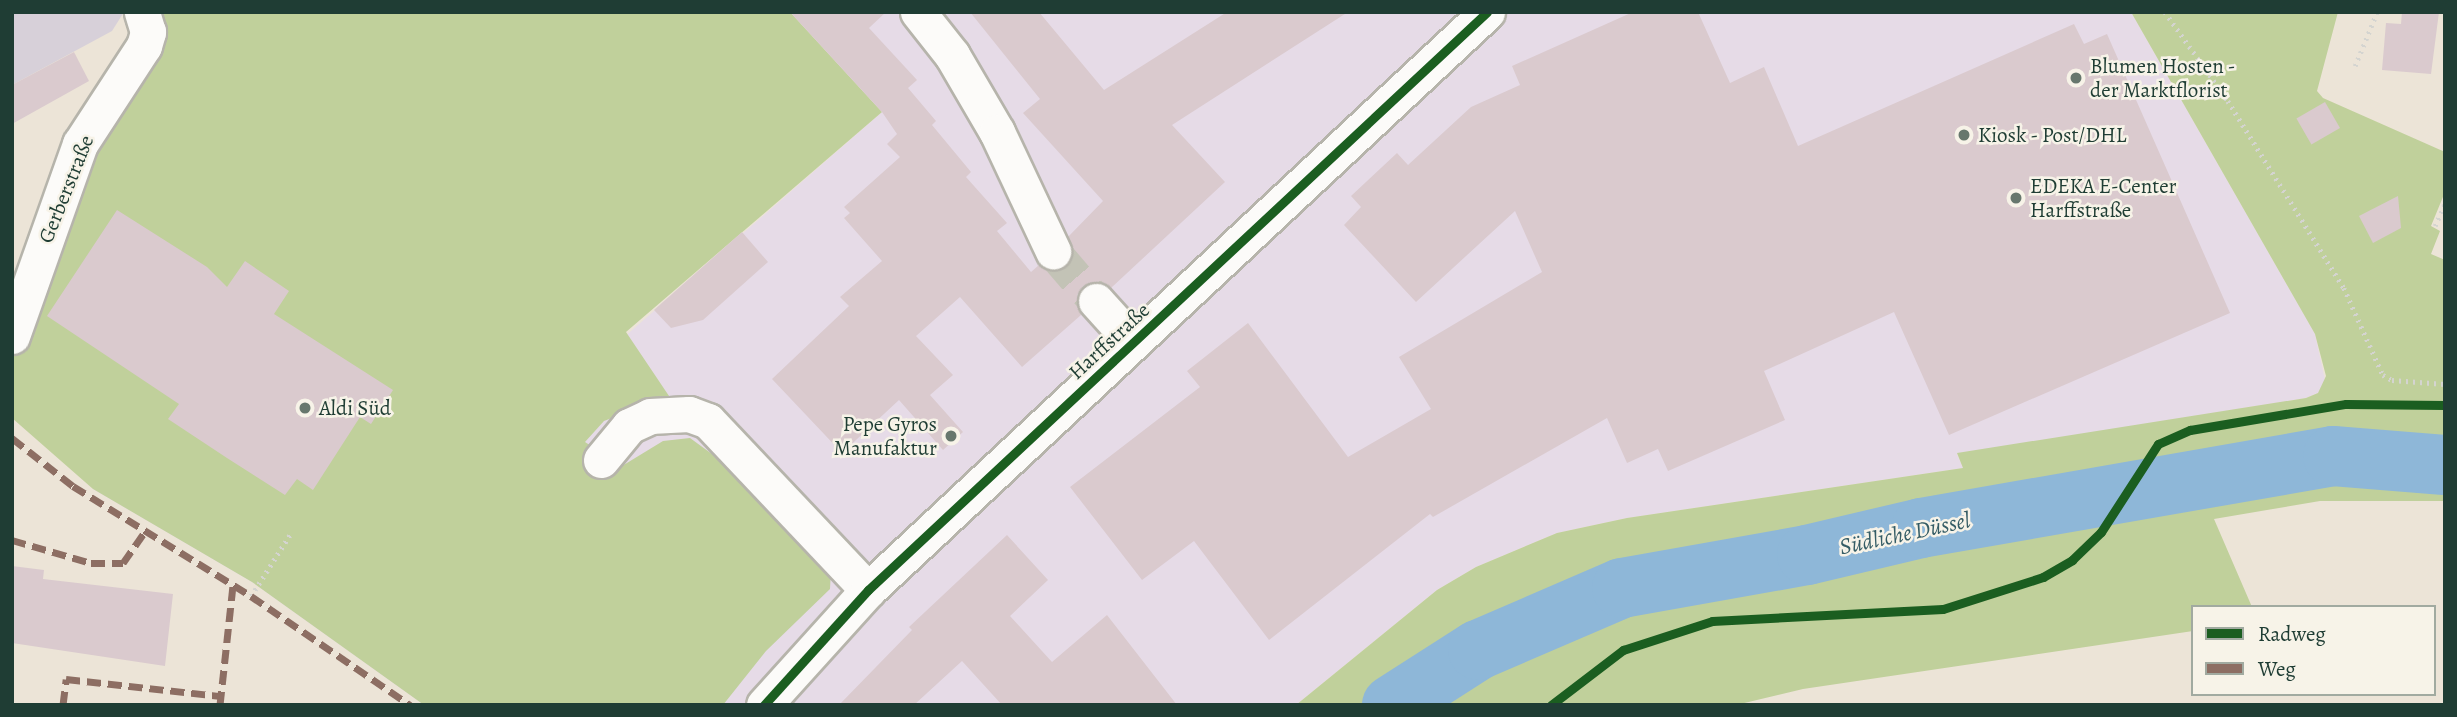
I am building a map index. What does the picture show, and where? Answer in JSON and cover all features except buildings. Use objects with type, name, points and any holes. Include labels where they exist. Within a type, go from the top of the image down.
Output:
[{"type":"street","name":"Gerberstraße","points":[[12,336],[80,144],[144,46],[149,32],[142,12]]},
{"type":"street","points":[[918,12],[952,55],[997,132],[1053,251]]},
{"type":"street","name":"Harffstraße","points":[[764,705],[867,590],[1487,12]]},
{"type":"street","points":[[1096,302],[1133,342]]},
{"type":"street","points":[[601,460],[629,426],[650,416],[689,414],[708,421],[867,590]]},
{"type":"path","points":[[2165,12],[2228,101],[2344,288],[2384,375],[2392,380],[2445,384]]},
{"type":"path","points":[[2355,66],[2377,12]]},
{"type":"path","points":[[2435,226],[2445,204]]},
{"type":"path","points":[[251,596],[291,533]]},
{"type":"shaded area","points":[[12,12],[124,12],[112,31],[12,85]]},
{"type":"shaded area","points":[[790,12],[2131,12],[2315,334],[2325,380],[2318,393],[2306,398],[1957,454],[1963,468],[1627,518],[1557,533],[1476,567],[1437,590],[1296,705],[424,705],[252,582],[93,489],[537,413],[882,112]]},
{"type":"green space","points":[[162,12],[790,12],[882,112],[626,332],[669,396],[604,421],[585,442],[622,466],[663,441],[690,438],[727,465],[831,570],[830,589],[766,651],[723,705],[424,705],[252,582],[93,489],[12,418],[12,351],[102,125],[167,27]]},
{"type":"green space","points":[[2131,12],[2338,12],[2317,91],[2323,98],[2445,152],[2445,192],[2431,226],[2440,231],[2431,254],[2445,260],[2445,501],[2320,501],[2214,519],[2251,605],[2191,605],[2191,631],[1803,689],[1736,705],[1296,705],[1437,590],[1476,567],[1557,533],[1627,518],[1963,468],[1957,453],[2306,398],[2318,393],[2326,376],[2315,334]]},
{"type":"waterway","name":"Südliche Düssel","points":[[1392,705],[1478,650],[1622,588],[1807,555],[1921,528],[2333,456],[2445,465]]},
{"type":"tunnel","points":[[1053,251],[1096,301]]},
{"type":"marked path","points":[[12,438],[73,486],[251,596],[410,705]]},
{"type":"marked path","points":[[12,540],[91,563],[123,563],[145,531]]},
{"type":"marked path","points":[[220,705],[233,585]]},
{"type":"marked path","points":[[63,705],[66,679],[221,696]]},
{"type":"cycle path","points":[[764,705],[868,590],[1487,12]]},
{"type":"cycle path","points":[[1551,705],[1623,650],[1712,621],[1943,609],[2043,577],[2072,560],[2101,532],[2158,444],[2190,430],[2346,404],[2445,405]]},
{"type":"place","name":"Blumen Hosten - der Marktflorist","points":[[2076,78]]},
{"type":"place","name":"Kiosk - Post/DHL","points":[[1964,135]]},
{"type":"place","name":"EDEKA E-Center Harffstraße","points":[[2016,198]]},
{"type":"place","name":"Aldi Süd","points":[[305,408]]},
{"type":"place","name":"Pepe Gyros Manufaktur","points":[[951,436]]}]
